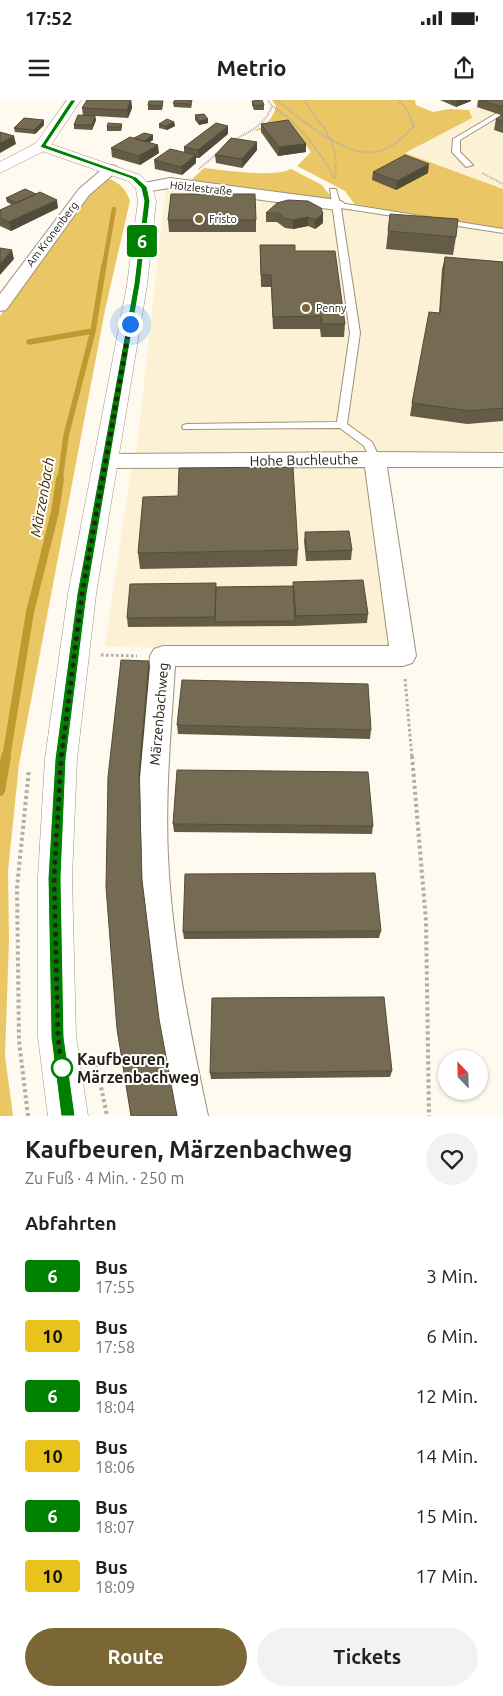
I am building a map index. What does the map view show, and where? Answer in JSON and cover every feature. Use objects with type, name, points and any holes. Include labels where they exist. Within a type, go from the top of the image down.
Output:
[{"type":"street","points":[[0,168],[42,146],[74,100]]},
{"type":"street","name":"Hölzlestraße","points":[[42,146],[157,185],[335,198]]},
{"type":"street","name":"Am Kronenberg","points":[[0,306],[84,192],[111,169]]},
{"type":"street","points":[[68,1116],[57,1028],[54,878],[60,779],[82,594],[137,284],[147,201],[157,185]]},
{"type":"street","points":[[375,459],[403,656]]},
{"type":"street","name":"Hohe Buchleuthe","points":[[105,461],[503,460]]},
{"type":"street","name":"Märzenbachweg","points":[[190,1116],[170,1019],[154,883],[153,779],[163,656],[403,656]]},
{"type":"lane","points":[[469,165],[456,152],[457,139],[497,115],[503,117]]},
{"type":"lane","points":[[342,425],[355,333],[335,198],[503,231]]},
{"type":"lane","points":[[187,427],[342,425],[368,444],[375,459]]},
{"type":"path","points":[[268,100],[272,106],[283,113],[304,133],[324,159],[335,180],[336,160],[332,141],[304,100]]},
{"type":"path","points":[[276,100],[332,141],[360,153],[388,149],[399,144],[414,126],[406,108],[398,100]]},
{"type":"path","points":[[228,144],[260,126],[270,117],[272,106]]},
{"type":"path","points":[[157,185],[189,179],[223,148]]},
{"type":"path","points":[[469,165],[503,184]]},
{"type":"path","points":[[92,655],[163,656]]},
{"type":"path","points":[[403,656],[426,921],[429,1116]]},
{"type":"shaded area","points":[[272,100],[415,100],[416,105],[433,112],[449,109],[469,110],[472,118],[405,153],[503,189],[503,229],[355,205],[345,191],[297,166],[311,152],[291,126],[254,131],[265,124],[273,115],[276,106]]},
{"type":"shaded area","points":[[488,100],[503,100],[503,189],[404,153],[471,118],[469,110]]},
{"type":"shaded area","points":[[204,168],[261,173],[283,172],[291,169],[322,185],[332,198],[329,202],[188,183]]},
{"type":"shaded area","points":[[104,177],[120,185],[130,201],[105,310],[19,764],[8,871],[9,940],[5,1056],[13,1116],[0,1116],[0,316],[49,244]]},
{"type":"shaded area","points":[[166,184],[336,206],[503,232],[503,451],[136,456]]},
{"type":"shaded area","points":[[370,466],[396,650],[105,647],[131,468]]},
{"type":"building","points":[[87,100],[131,100],[127,110],[82,108]]},
{"type":"building","points":[[175,100],[192,100],[191,104],[173,103]]},
{"type":"building","points":[[262,100],[264,105],[254,106],[252,101]]},
{"type":"building","points":[[481,100],[503,100],[503,107]]},
{"type":"building","points":[[149,101],[163,101],[162,106],[148,105]]},
{"type":"building","points":[[204,114],[208,119],[199,121],[195,115]]},
{"type":"building","points":[[503,114],[503,121],[496,119]]},
{"type":"building","points":[[78,115],[95,116],[92,125],[74,125]]},
{"type":"building","points":[[24,118],[44,120],[34,130],[14,128]]},
{"type":"building","points":[[167,119],[174,122],[166,126],[159,124]]},
{"type":"building","points":[[288,120],[306,144],[279,147],[261,124]]},
{"type":"building","points":[[108,123],[122,124],[120,127],[107,127]]},
{"type":"building","points":[[216,123],[228,126],[198,150],[184,147]]},
{"type":"building","points":[[0,132],[14,136],[0,143]]},
{"type":"building","points":[[144,133],[153,135],[144,141],[134,138]]},
{"type":"building","points":[[130,137],[158,145],[139,156],[111,148]]},
{"type":"building","points":[[231,138],[257,142],[242,159],[215,155]]},
{"type":"building","points":[[170,149],[196,155],[181,167],[154,160]]},
{"type":"building","points":[[405,155],[429,164],[397,181],[373,172]]},
{"type":"building","points":[[25,189],[36,194],[17,203],[6,198]]},
{"type":"building","points":[[40,192],[57,200],[9,222],[0,218],[0,210]]},
{"type":"building","points":[[171,194],[255,194],[256,220],[168,220]]},
{"type":"building","points":[[288,200],[308,201],[321,208],[323,214],[315,220],[308,217],[293,220],[286,219],[278,213],[266,213],[277,203]]},
{"type":"building","points":[[390,214],[458,219],[456,237],[388,231]]},
{"type":"building","name":"Penny","points":[[260,245],[295,245],[295,251],[335,251],[345,324],[322,324],[321,316],[273,317],[271,275],[261,275]]},
{"type":"building","points":[[0,248],[12,250],[0,264]]},
{"type":"building","points":[[445,257],[503,262],[503,408],[470,411],[412,403],[429,312],[440,313]]},
{"type":"building","points":[[293,467],[298,550],[138,553],[143,497],[178,496],[179,468]]},
{"type":"building","points":[[349,531],[352,550],[307,552],[305,532]]},
{"type":"building","points":[[363,580],[368,614],[296,616],[293,582]]},
{"type":"building","points":[[216,583],[215,617],[127,618],[130,584]]},
{"type":"building","points":[[293,586],[295,621],[215,622],[216,587]]},
{"type":"building","points":[[121,660],[149,661],[139,774],[142,880],[159,1019],[177,1116],[131,1116],[117,1029],[106,887],[108,777]]},
{"type":"building","points":[[182,680],[368,684],[371,730],[177,725]]},
{"type":"building","points":[[177,770],[368,772],[373,826],[173,824]]},
{"type":"building","points":[[375,873],[381,931],[183,932],[185,874]]},
{"type":"building","points":[[384,997],[392,1071],[210,1073],[212,998]]},
{"type":"waterway","name":"Märzenbach","points":[[104,266],[114,209]]},
{"type":"waterway","name":"Märzenbach","points":[[93,331],[104,265]]},
{"type":"waterway","points":[[29,342],[93,331]]},
{"type":"waterway","name":"Märzenbach","points":[[60,480],[66,436],[93,331]]},
{"type":"waterway","name":"Märzenbach","points":[[6,758],[30,612],[55,512],[60,479]]},
{"type":"waterway","name":"Märzenbach","points":[[0,791],[6,756]]},
{"type":"bus line","name":"6","points":[[68,1116],[58,1037],[54,878],[61,759],[82,594],[137,284],[147,201],[144,187],[134,178],[42,146],[74,100]]},
{"type":"place","name":"Fristo","points":[[199,219]]},
{"type":"place","name":"Penny","points":[[306,308]]},
{"type":"place","name":"Kaufbeuren, Märzenbachweg","points":[[62,1068]]},
{"type":"route","points":[[62,1068],[62,1073],[58,1037],[54,878],[61,759],[82,594],[130,324]]}]
